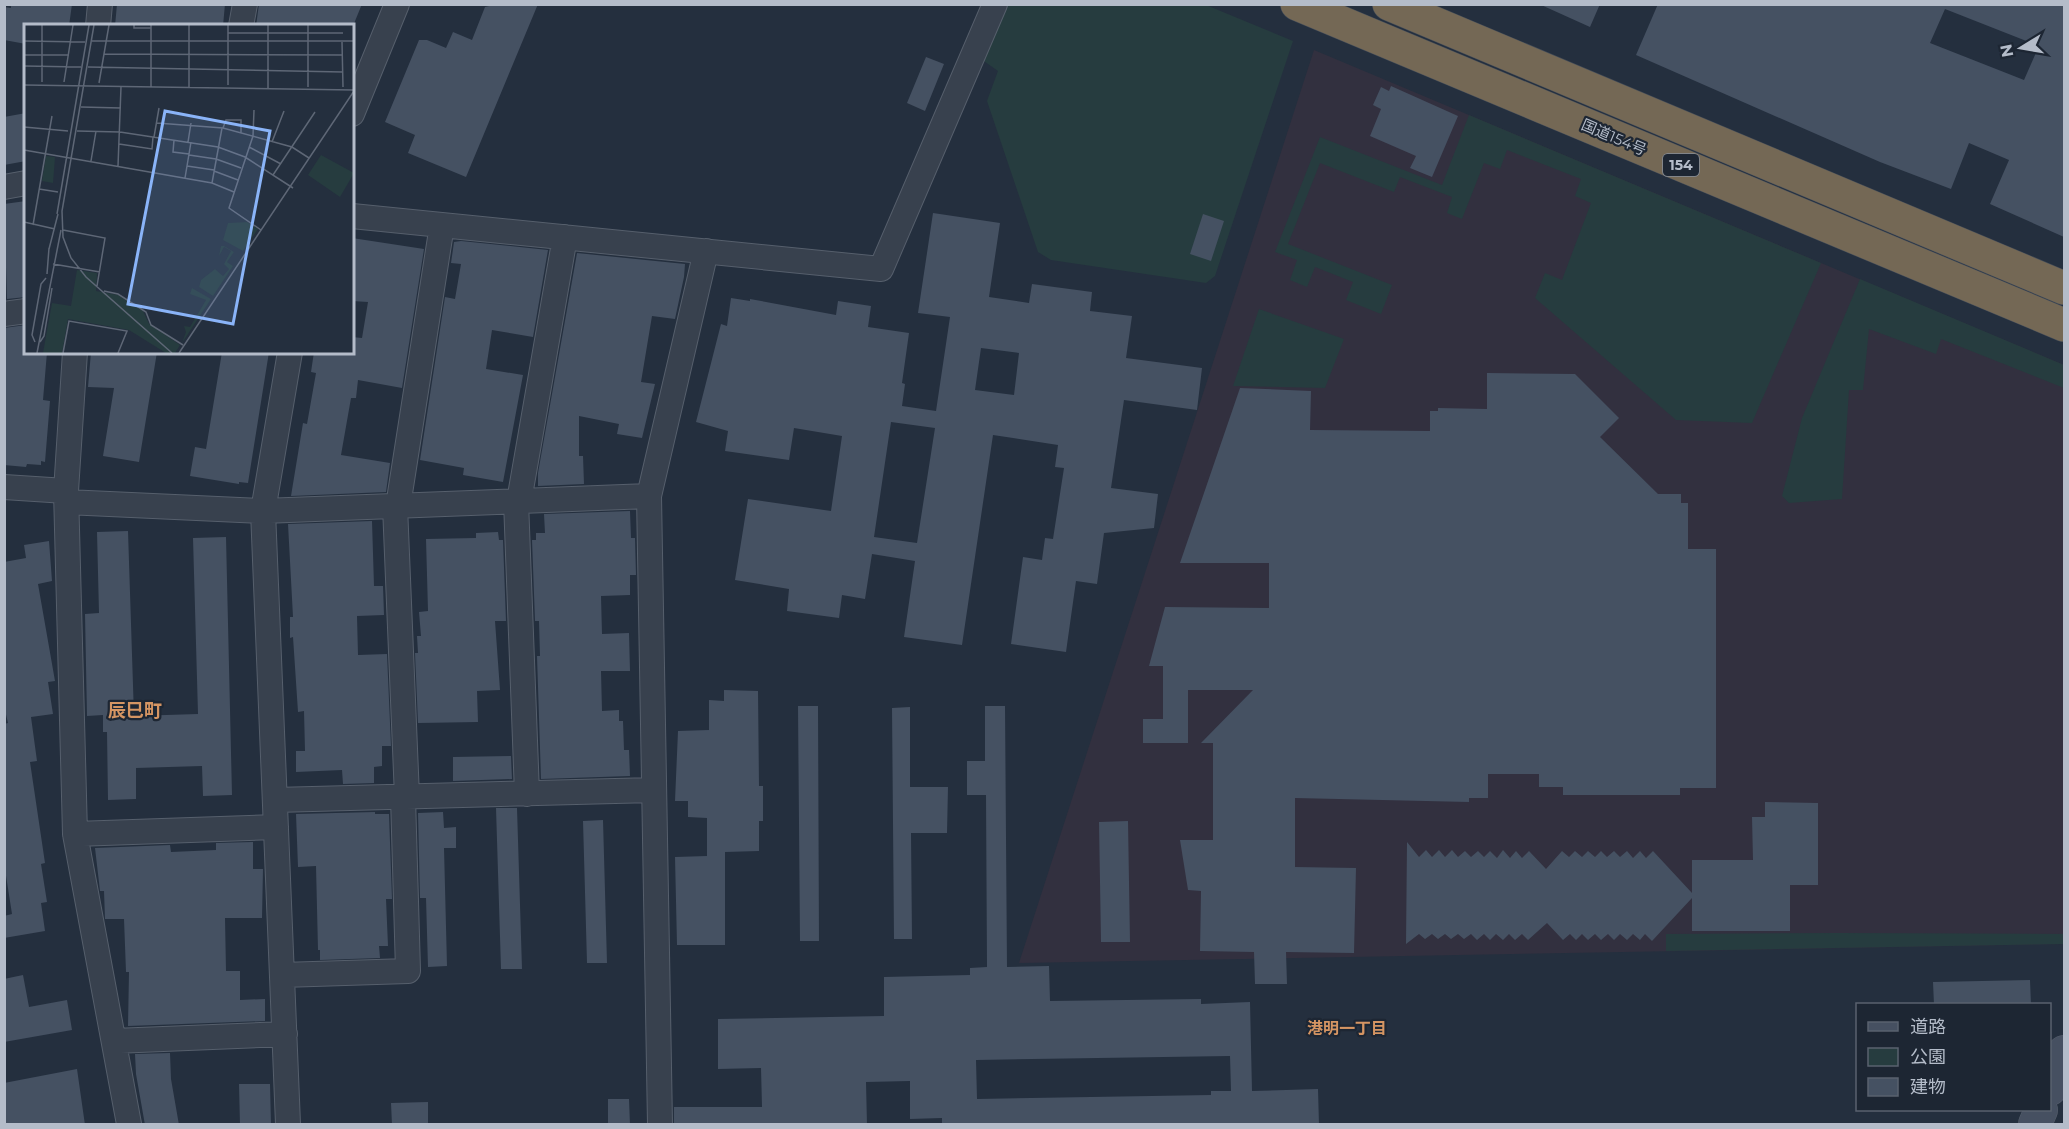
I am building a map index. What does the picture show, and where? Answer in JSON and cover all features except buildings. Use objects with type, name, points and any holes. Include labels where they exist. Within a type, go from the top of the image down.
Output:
[{"type":"highway","name":"国道154号","points":[[1297,4],[2064,325]]},
{"type":"highway","name":"154","points":[[1389,4],[2064,288]]},
{"type":"street","points":[[98,24],[100,4]]},
{"type":"street","points":[[241,24],[245,4]]},
{"type":"street","points":[[354,109],[397,4]]},
{"type":"street","points":[[354,216],[881,268],[994,4]]},
{"type":"street","points":[[4,187],[24,183]]},
{"type":"street","points":[[1852,237],[1866,204]]},
{"type":"street","points":[[282,975],[408,971],[397,506],[442,225]]},
{"type":"street","points":[[527,794],[518,501],[565,237]]},
{"type":"street","points":[[660,1125],[649,496],[706,251]]},
{"type":"street","points":[[4,314],[24,311]]},
{"type":"street","points":[[75,354],[66,496],[75,834],[129,1125]]},
{"type":"street","points":[[288,1125],[263,511],[290,354]]},
{"type":"street","points":[[4,487],[66,496],[263,511],[649,496]]},
{"type":"street","points":[[275,800],[654,790]]},
{"type":"street","points":[[75,834],[276,827]]},
{"type":"street","points":[[114,1041],[285,1034]]},
{"type":"street","points":[[2051,1084],[2064,1052]]},
{"type":"street","points":[[2035,1125],[2041,1111]]},
{"type":"shaded area","points":[[1314,50],[2064,365],[2064,944],[1019,963]]},
{"type":"green space","points":[[1004,5],[1206,5],[1293,41],[1215,276],[1206,283],[1051,260],[1038,252],[987,101],[998,71],[981,59]]},
{"type":"green space","points":[[1469,115],[1821,263],[1752,423],[1676,420],[1535,298],[1545,273],[1562,280],[1591,203],[1575,196],[1581,179],[1507,150],[1500,169],[1484,163],[1462,219],[1447,213],[1452,197],[1400,177],[1394,192],[1320,163],[1288,244],[1392,285],[1381,314],[1346,300],[1353,282],[1315,267],[1307,287],[1290,280],[1297,260],[1275,252],[1320,137],[1442,185]]},
{"type":"green space","points":[[1860,279],[2064,365],[2064,388],[1941,339],[1936,354],[1869,329],[1863,390],[1849,390],[1842,499],[1789,503],[1782,496],[1802,418]]},
{"type":"green space","points":[[1259,309],[1344,339],[1325,388],[1233,386]]},
{"type":"green space","points":[[1666,934],[2064,934],[2064,944],[1666,951]]},
{"type":"district","name":"辰巳町","points":[[135,711]]},
{"type":"district","name":"港明一丁目","points":[[1347,1028]]}]
